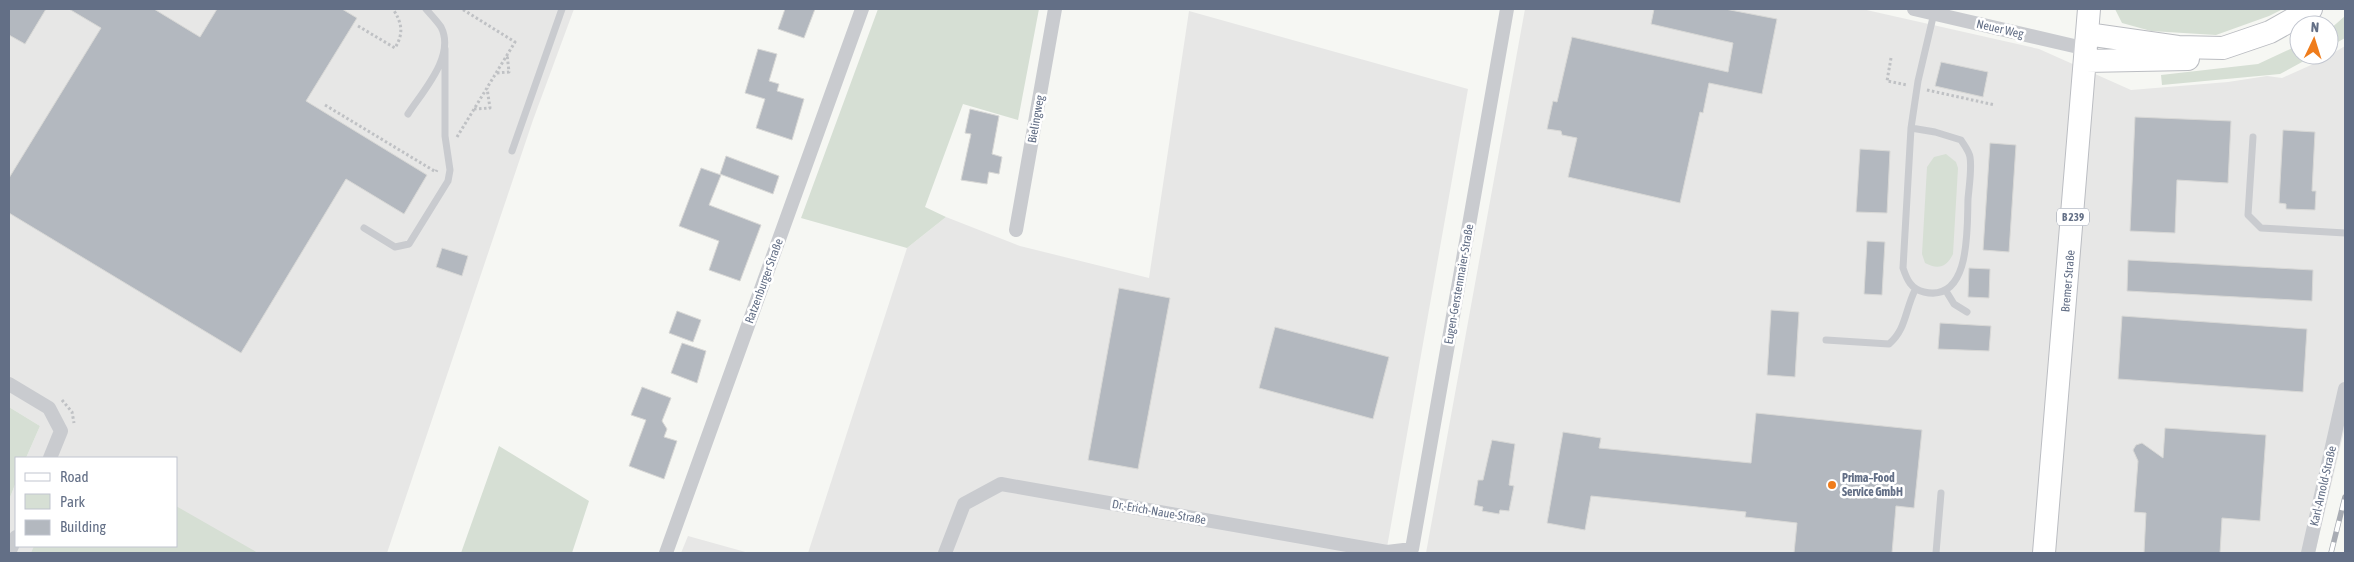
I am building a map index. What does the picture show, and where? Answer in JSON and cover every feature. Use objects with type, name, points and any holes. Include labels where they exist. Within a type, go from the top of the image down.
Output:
[{"type":"main road","name":"Bremer Straße","points":[[2044,553],[2089,9]]},
{"type":"main road","points":[[2087,48],[2223,48],[2270,32],[2311,9]]},
{"type":"main road","points":[[2087,48],[2223,59],[2275,43],[2289,35]]},
{"type":"street","name":"Ratzenburger Straße","points":[[666,553],[862,9]]},
{"type":"street","name":"Bielingweg","points":[[1016,230],[1055,9]]},
{"type":"street","name":"Eugen-Gerstenmaier-Straße","points":[[1416,551],[1507,9]]},
{"type":"street","name":"Neuer Weg","points":[[1914,9],[2087,48]]},
{"type":"street","points":[[9,384],[49,408],[61,431],[50,457]]},
{"type":"street","name":"Karl-Arnold-Straße","points":[[2308,553],[2345,388]]},
{"type":"street","name":"Dr.-Erich-Naue-Straße","points":[[945,553],[964,504],[1001,484],[1387,552],[1416,551]]},
{"type":"street","points":[[9,553],[15,539]]},
{"type":"lane","points":[[364,228],[395,247],[409,244],[448,181],[450,170],[445,136],[444,50],[441,28],[426,9]]},
{"type":"lane","points":[[512,151],[562,9]]},
{"type":"lane","points":[[1911,128],[1935,132],[1961,140],[1970,157],[1966,259],[1954,284],[1946,291],[1931,294],[1916,290],[1907,280],[1904,268],[1911,128],[1917,87],[1934,13]]},
{"type":"lane","points":[[408,114],[436,71],[444,50]]},
{"type":"lane","points":[[2253,137],[2248,215],[2261,228],[2345,233]]},
{"type":"lane","points":[[1826,340],[1889,344],[1900,335],[1907,306],[1916,290]]},
{"type":"lane","points":[[1946,291],[1954,304],[1967,312]]},
{"type":"lane","points":[[1936,553],[1941,493]]},
{"type":"path","points":[[358,26],[395,48],[401,37],[402,29],[394,9]]},
{"type":"path","points":[[496,73],[509,72],[507,54]]},
{"type":"path","points":[[1891,58],[1887,80],[1995,105]]},
{"type":"path","points":[[474,109],[490,108],[487,88]]},
{"type":"shaded area","points":[[9,9],[574,9],[533,120],[387,553],[9,553],[9,500],[15,485],[15,547],[178,547],[178,457],[26,457],[40,426],[9,407]]},
{"type":"shaded area","points":[[1525,9],[1862,9],[2039,49],[2131,90],[2228,82],[2267,76],[2282,78],[2311,65],[2339,65],[2339,50],[2345,46],[2345,427],[2315,553],[1426,553]]},
{"type":"shaded area","points":[[1189,11],[1468,89],[1386,553],[808,553],[907,248],[946,217],[1020,246],[1149,278]]},
{"type":"shaded area","points":[[688,536],[749,553],[681,553]]},
{"type":"green space","points":[[878,9],[1039,9],[1018,120],[963,104],[925,207],[946,217],[907,248],[801,218]]},
{"type":"green space","points":[[2115,9],[2283,9],[2216,35],[2151,31],[2122,23]]},
{"type":"green space","points":[[2345,16],[2345,38],[2339,41],[2339,21]]},
{"type":"green space","points":[[2289,50],[2289,65],[2297,65],[2280,74],[2162,85],[2161,75],[2258,64]]},
{"type":"green space","points":[[1946,154],[1956,162],[1958,168],[1953,254],[1948,262],[1938,267],[1925,263],[1922,254],[1927,167],[1934,157]]},
{"type":"green space","points":[[9,407],[40,426],[26,457],[15,457],[15,485],[9,500]]},
{"type":"green space","points":[[499,446],[589,501],[572,553],[461,553]]},
{"type":"green space","points":[[178,507],[258,553],[31,553],[34,547],[178,547]]},
{"type":"building","points":[[9,9],[46,9],[25,44],[9,35]]},
{"type":"building","points":[[69,9],[154,9],[200,37],[217,9],[342,9],[357,18],[306,101],[427,175],[404,214],[346,179],[241,353],[9,213],[9,178],[101,28]]},
{"type":"building","points":[[785,9],[815,9],[804,38],[778,29]]},
{"type":"building","points":[[1654,9],[1725,9],[1777,19],[1762,94],[1709,83],[1703,113],[1700,112],[1680,203],[1568,177],[1577,138],[1562,135],[1561,131],[1547,129],[1553,101],[1557,102],[1572,37],[1728,72],[1733,43],[1651,24]]},
{"type":"building","points":[[758,49],[777,54],[769,81],[779,84],[777,91],[804,99],[792,140],[756,128],[765,99],[745,93]]},
{"type":"building","points":[[1941,62],[1988,72],[1983,97],[1935,86]]},
{"type":"building","points":[[970,109],[999,116],[992,154],[1002,157],[999,174],[989,172],[987,184],[961,180],[971,134],[965,133]]},
{"type":"building","points":[[2135,117],[2231,121],[2228,183],[2177,180],[2175,233],[2130,231]]},
{"type":"building","points":[[2283,130],[2315,132],[2312,191],[2316,191],[2315,210],[2286,209],[2286,204],[2279,203]]},
{"type":"building","points":[[1990,143],[2016,145],[2009,252],[1983,250]]},
{"type":"building","points":[[1860,149],[1890,151],[1887,213],[1856,212]]},
{"type":"building","points":[[726,156],[779,176],[773,194],[720,174]]},
{"type":"building","points":[[701,168],[721,175],[709,205],[761,225],[740,281],[709,270],[719,241],[679,226]]},
{"type":"building","points":[[1867,241],[1885,242],[1882,295],[1864,294]]},
{"type":"building","points":[[442,248],[468,256],[462,276],[436,267]]},
{"type":"building","points":[[2128,260],[2313,270],[2312,301],[2127,291]]},
{"type":"building","points":[[1969,268],[1990,269],[1989,298],[1968,297]]},
{"type":"building","points":[[1119,288],[1170,298],[1138,469],[1088,460]]},
{"type":"building","points":[[1771,310],[1799,312],[1795,377],[1767,375]]},
{"type":"building","points":[[677,311],[701,320],[693,342],[669,333]]},
{"type":"building","points":[[2122,316],[2307,329],[2303,392],[2118,379]]},
{"type":"building","points":[[1940,323],[1991,326],[1989,351],[1938,349]]},
{"type":"building","points":[[1275,327],[1389,357],[1373,419],[1259,388]]},
{"type":"building","points":[[682,343],[706,351],[697,383],[671,373]]},
{"type":"building","points":[[642,387],[671,398],[662,421],[667,429],[664,437],[677,441],[664,479],[629,466],[646,420],[631,415]]},
{"type":"building","name":"Prima–Food Service GmbH","points":[[1756,413],[1922,430],[1914,508],[1896,506],[1892,553],[1794,553],[1797,523],[1745,517],[1746,512],[1591,496],[1585,530],[1547,523],[1563,432],[1601,438],[1599,448],[1751,463]]},
{"type":"building","points":[[2165,428],[2266,435],[2260,521],[2222,518],[2220,553],[2144,553],[2146,513],[2134,512],[2138,461],[2133,450],[2136,445],[2142,443],[2163,458]]},
{"type":"building","points":[[1492,440],[1515,444],[1509,485],[1514,486],[1509,511],[1500,510],[1499,514],[1482,511],[1483,507],[1474,505],[1478,480],[1483,480]]},
{"type":"railway","points":[[2331,553],[2345,497]]},
{"type":"place","name":"Prima–Food Service GmbH","points":[[1832,485]]}]
